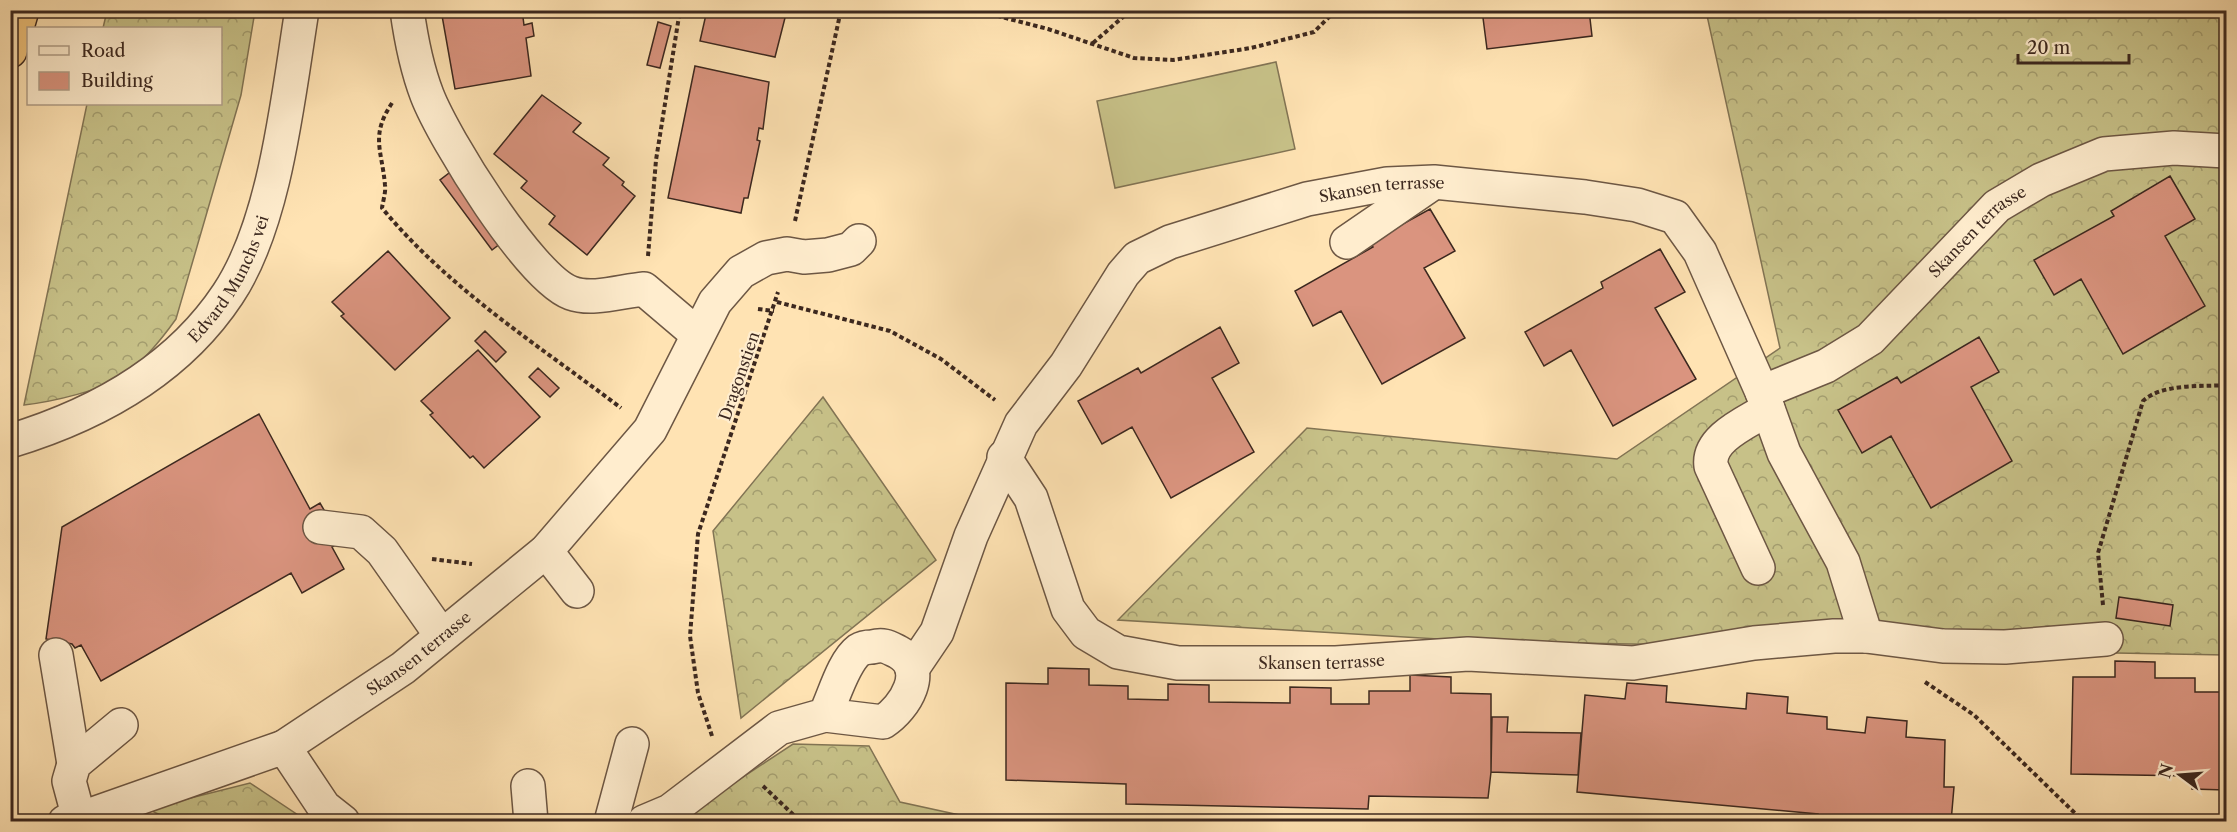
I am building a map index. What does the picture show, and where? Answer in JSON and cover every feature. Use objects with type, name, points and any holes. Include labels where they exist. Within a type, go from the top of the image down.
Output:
[{"type":"highway","points":[[10,51],[22,10]]},
{"type":"street","name":"Edvard Munchs vei","points":[[10,441],[97,408],[134,387],[170,360],[228,294],[245,260],[264,209],[277,152],[302,10]]},
{"type":"street","points":[[407,10],[421,76],[428,97],[458,155],[494,210],[543,273],[556,285],[572,294],[586,296],[644,289],[697,334]]},
{"type":"street","name":"Skansen terrasse","points":[[1765,401],[1870,339],[1997,206],[2041,180],[2104,153],[2175,148],[2226,151]]},
{"type":"street","points":[[1347,242],[1434,182]]},
{"type":"street","name":"Skansen terrasse","points":[[644,822],[670,811],[778,728],[825,715],[884,722],[904,703],[912,687],[912,669],[937,632],[971,536],[1004,457],[1021,424],[1065,365],[1123,274],[1150,250],[1308,199],[1387,184],[1434,182],[1595,199],[1637,205],[1676,217],[1700,252],[1765,401],[1784,453],[1843,562],[1866,636]]},
{"type":"street","points":[[577,591],[537,558],[650,430],[697,334],[720,294],[741,272],[766,258],[787,254],[828,255],[850,249],[859,241]]},
{"type":"street","points":[[1758,568],[1711,466],[1709,457],[1714,447],[1765,401]]},
{"type":"street","name":"Skansen terrasse","points":[[1004,457],[1031,498],[1068,609],[1086,633],[1118,652],[1178,663],[1336,663],[1468,654],[1633,663],[1754,643],[1866,636],[1943,646],[2106,639]]},
{"type":"street","points":[[320,527],[361,532],[382,551],[441,635]]},
{"type":"street","name":"Skansen terrasse","points":[[75,821],[284,747],[403,668],[537,558]]},
{"type":"street","points":[[825,715],[845,667],[860,649],[884,644],[907,657],[912,669]]},
{"type":"street","points":[[56,655],[74,764],[69,781],[75,821]]},
{"type":"street","points":[[74,764],[121,725]]},
{"type":"street","points":[[611,822],[632,744]]},
{"type":"street","points":[[284,747],[324,807],[343,822]]},
{"type":"street","points":[[528,786],[531,822]]},
{"type":"path","points":[[644,289],[656,160],[681,10]]},
{"type":"path","name":"Dragonstien","points":[[712,737],[698,693],[690,636],[698,534],[777,302],[781,271],[787,254],[841,10]]},
{"type":"path","points":[[975,10],[1048,29],[1134,58],[1173,60],[1251,48],[1314,33],[1336,10]]},
{"type":"path","points":[[1092,44],[1131,10]]},
{"type":"path","points":[[421,76],[393,103],[384,116],[378,133],[378,152],[386,186],[382,208],[408,239],[469,296],[650,430]]},
{"type":"path","points":[[777,302],[890,331],[941,359],[988,393],[1021,424]]},
{"type":"path","points":[[2106,639],[2098,554],[2143,401],[2148,396],[2167,390],[2226,385]]},
{"type":"path","points":[[390,563],[413,558],[478,565],[537,558]]},
{"type":"path","points":[[1916,676],[1974,715],[2084,822]]},
{"type":"path","points":[[763,786],[801,822]]},
{"type":"green space","points":[[107,11],[255,11],[241,95],[176,319],[147,356],[117,380],[77,394],[24,405],[87,105],[222,105],[222,27],[103,27]]},
{"type":"green space","points":[[1706,11],[2226,11],[2226,655],[1472,641],[1118,620],[1307,428],[1617,459],[1780,348]]},
{"type":"green space","points":[[1276,62],[1295,149],[1115,188],[1097,101]]},
{"type":"green space","points":[[823,397],[936,560],[741,718],[713,531]]},
{"type":"green space","points":[[793,744],[869,746],[900,802],[987,821],[675,822]]},
{"type":"green space","points":[[250,783],[307,821],[174,821],[147,809]]},
{"type":"building","points":[[441,10],[522,10],[524,25],[532,23],[534,36],[526,38],[531,76],[455,89]]},
{"type":"building","points":[[707,10],[787,10],[775,57],[700,41]]},
{"type":"building","points":[[1482,10],[1589,10],[1592,36],[1487,49]]},
{"type":"building","points":[[658,22],[671,26],[660,68],[647,65]]},
{"type":"building","points":[[695,66],[769,82],[763,129],[759,128],[757,140],[760,141],[748,198],[744,198],[741,213],[668,198]]},
{"type":"building","points":[[542,95],[581,123],[573,132],[609,158],[603,165],[624,182],[622,185],[635,196],[587,255],[549,224],[555,216],[521,188],[527,181],[494,154]]},
{"type":"building","points":[[453,170],[505,240],[492,250],[440,180]]},
{"type":"building","points":[[2170,176],[2195,219],[2165,236],[2205,306],[2123,354],[2081,279],[2054,295],[2034,260],[2114,216],[2111,211]]},
{"type":"building","points":[[1430,209],[1455,251],[1424,268],[1465,338],[1382,384],[1341,311],[1313,326],[1295,291],[1373,247],[1370,242]]},
{"type":"building","points":[[1660,249],[1685,292],[1655,308],[1696,379],[1613,426],[1571,350],[1544,366],[1525,332],[1603,288],[1601,282]]},
{"type":"building","points":[[388,251],[450,318],[395,370],[341,316],[344,314],[332,302]]},
{"type":"building","points":[[1220,327],[1239,363],[1212,378],[1254,452],[1171,498],[1132,427],[1102,444],[1078,401],[1138,368],[1141,373]]},
{"type":"building","points":[[485,331],[506,352],[496,362],[475,341]]},
{"type":"building","points":[[1979,337],[1999,372],[1971,387],[2012,461],[1931,508],[1891,436],[1862,453],[1838,410],[1897,377],[1901,383]]},
{"type":"building","points":[[478,350],[540,417],[484,468],[473,456],[470,458],[430,415],[433,413],[421,401]]},
{"type":"building","points":[[538,368],[559,388],[550,397],[529,377]]},
{"type":"building","points":[[259,414],[310,509],[320,503],[342,541],[332,547],[344,569],[302,593],[291,573],[101,681],[81,645],[75,648],[72,644],[46,639],[62,527]]},
{"type":"building","points":[[2119,597],[2173,605],[2170,626],[2116,618]]},
{"type":"building","points":[[2115,661],[2155,662],[2155,678],[2195,678],[2195,692],[2226,692],[2226,790],[2192,789],[2192,776],[2071,774],[2073,677],[2115,677]]},
{"type":"building","points":[[1048,668],[1089,669],[1089,685],[1128,686],[1128,699],[1168,700],[1168,684],[1209,685],[1209,702],[1290,703],[1290,687],[1331,688],[1331,704],[1369,704],[1369,691],[1410,691],[1410,675],[1451,677],[1451,693],[1491,694],[1491,772],[1488,798],[1369,796],[1368,809],[1126,804],[1126,784],[1006,780],[1006,683],[1048,684]]},
{"type":"building","points":[[1627,683],[1667,686],[1666,702],[1746,709],[1747,693],[1788,697],[1787,713],[1827,717],[1827,729],[1865,733],[1867,717],[1907,721],[1906,737],[1945,740],[1944,787],[1954,787],[1951,822],[1817,822],[1818,814],[1577,792],[1585,695],[1625,699]]},
{"type":"building","points":[[1492,717],[1508,717],[1507,732],[1581,733],[1578,775],[1491,772]]}]
